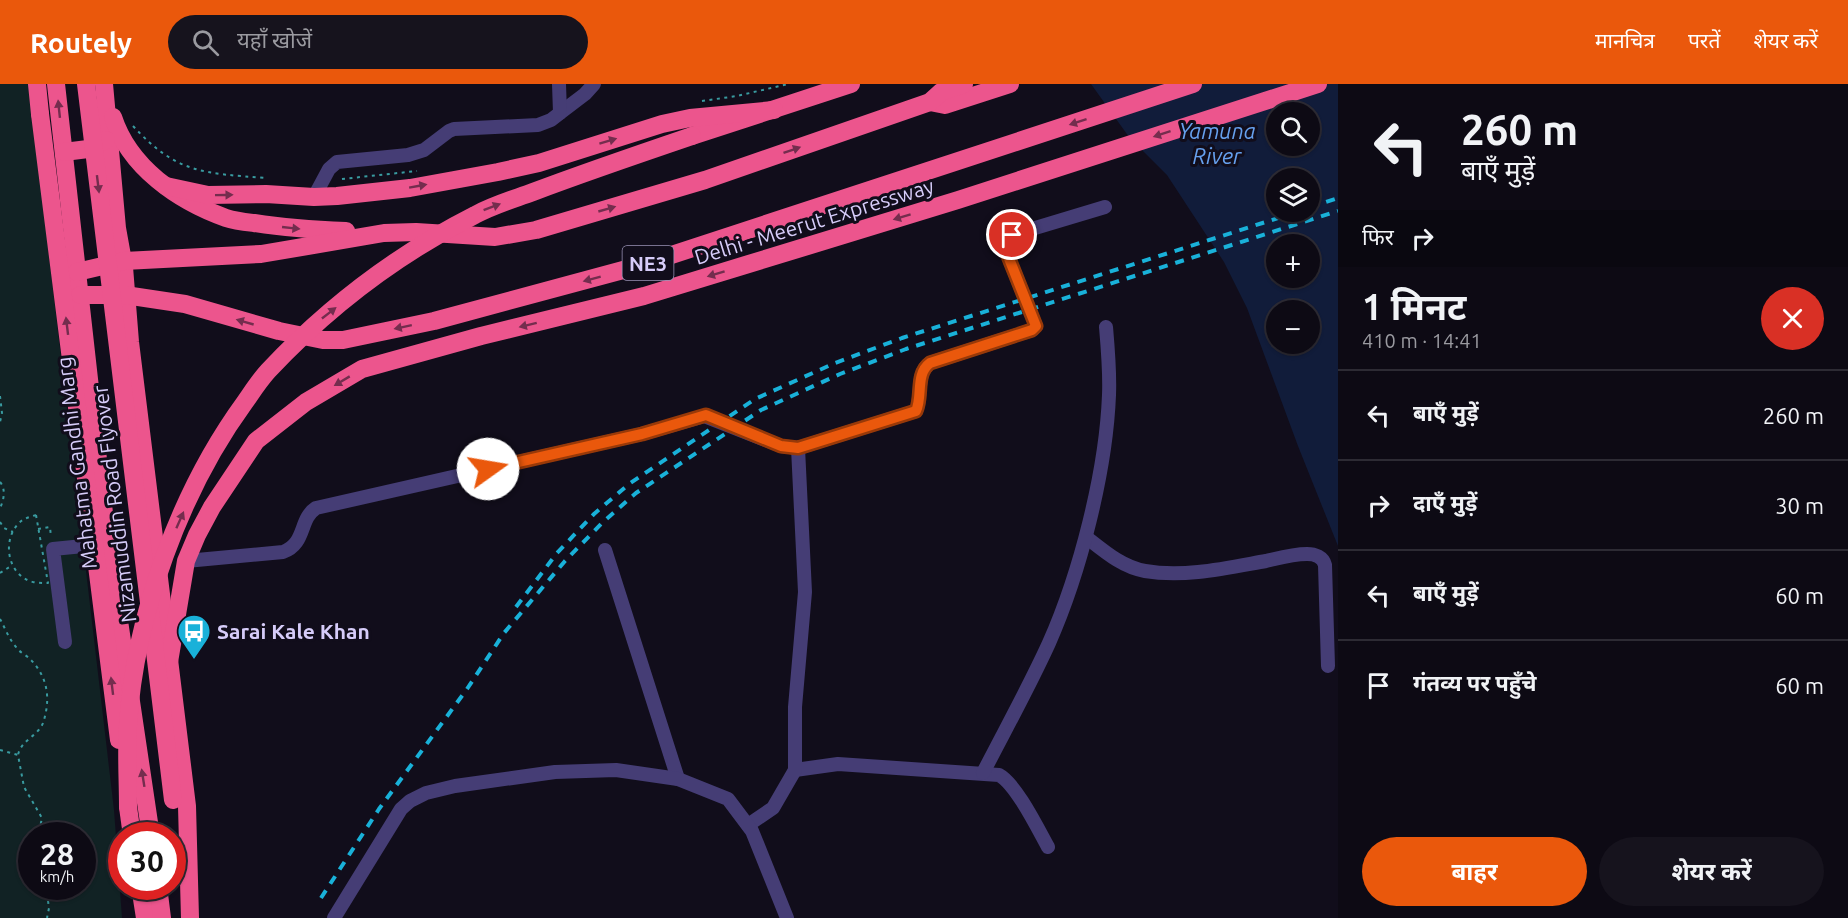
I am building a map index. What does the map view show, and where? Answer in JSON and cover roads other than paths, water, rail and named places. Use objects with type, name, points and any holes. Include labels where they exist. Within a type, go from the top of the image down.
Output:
[{"type":"highway","points":[[37,84],[130,822]]},
{"type":"highway","name":"Mahatma Gandhi Marg","points":[[56,84],[107,543],[149,822]]},
{"type":"highway","name":"Nizamuddin Road Flyover","points":[[86,84],[189,918]]},
{"type":"highway","points":[[128,807],[128,725],[137,656],[154,588],[177,525],[207,463],[232,420],[266,373],[323,317],[391,265],[476,214],[576,176],[851,84]]},
{"type":"highway","points":[[938,100],[964,84]]},
{"type":"highway","points":[[105,89],[119,136],[140,164],[179,196],[228,219],[294,229],[495,237],[536,230],[705,180],[938,100],[1010,84]]},
{"type":"highway","name":"Delhi - Meerut Expressway","points":[[80,295],[125,295],[185,304],[279,331],[323,340],[343,340],[434,321],[638,266],[1193,84]]},
{"type":"highway","name":"Delhi - Meerut Expressway","points":[[169,662],[186,561],[212,507],[256,441],[306,402],[362,369],[481,336],[644,296],[958,200],[1318,84]]},
{"type":"highway","points":[[105,89],[117,228],[124,261],[125,295],[187,806],[189,918]]},
{"type":"highway","points":[[166,186],[208,195],[314,196],[337,196],[410,188],[539,163],[681,120],[774,110]]},
{"type":"highway","points":[[64,152],[98,146],[110,137]]},
{"type":"highway","points":[[77,272],[124,261],[261,254],[384,233]]},
{"type":"highway","points":[[142,900],[145,918]]},
{"type":"highway","points":[[160,900],[162,918]]},
{"type":"street","points":[[559,84],[560,113]]},
{"type":"street","points":[[314,196],[329,169],[338,162],[417,153],[454,129],[538,125],[551,120],[585,94],[594,84]]},
{"type":"street","points":[[186,561],[283,552],[296,544],[311,511],[316,508],[622,438],[704,416],[781,446],[798,448],[916,411],[922,372],[930,363],[1034,328],[1036,324],[1006,251],[1006,241],[1012,235],[1105,207]]},
{"type":"street","points":[[983,773],[1049,643],[1086,537],[1103,453],[1108,409],[1109,373],[1106,327]]},
{"type":"street","points":[[748,825],[773,808],[795,770],[795,707],[805,585],[798,448]]},
{"type":"street","points":[[1086,537],[1121,563],[1132,568],[1158,573],[1225,568],[1299,554],[1318,556],[1324,560],[1325,565],[1328,666]]},
{"type":"street","points":[[65,642],[53,549],[107,543]]},
{"type":"street","points":[[605,550],[678,779]]},
{"type":"street","points":[[795,770],[838,764],[983,773],[1007,779],[1048,847]]},
{"type":"street","points":[[334,918],[401,809],[410,801],[426,793],[455,786],[555,772],[616,770],[678,779],[728,799],[752,831],[787,918]]},
{"type":"water","name":"Yamuna River","points":[[1091,84],[1338,84],[1338,546],[1247,308],[1224,262],[1167,175],[1129,137]]},
{"type":"railway","points":[[1320,204],[1338,198]]},
{"type":"railway","points":[[321,898],[379,809],[467,689],[504,633],[565,561],[602,523],[636,493],[761,410],[840,374],[906,349],[1338,211]]},
{"type":"railway","points":[[516,607],[557,553],[594,514],[629,484],[755,399],[835,363],[902,338],[1266,222]]},
{"type":"place","name":"Sarai Kale Khan","points":[[194,660]]}]
